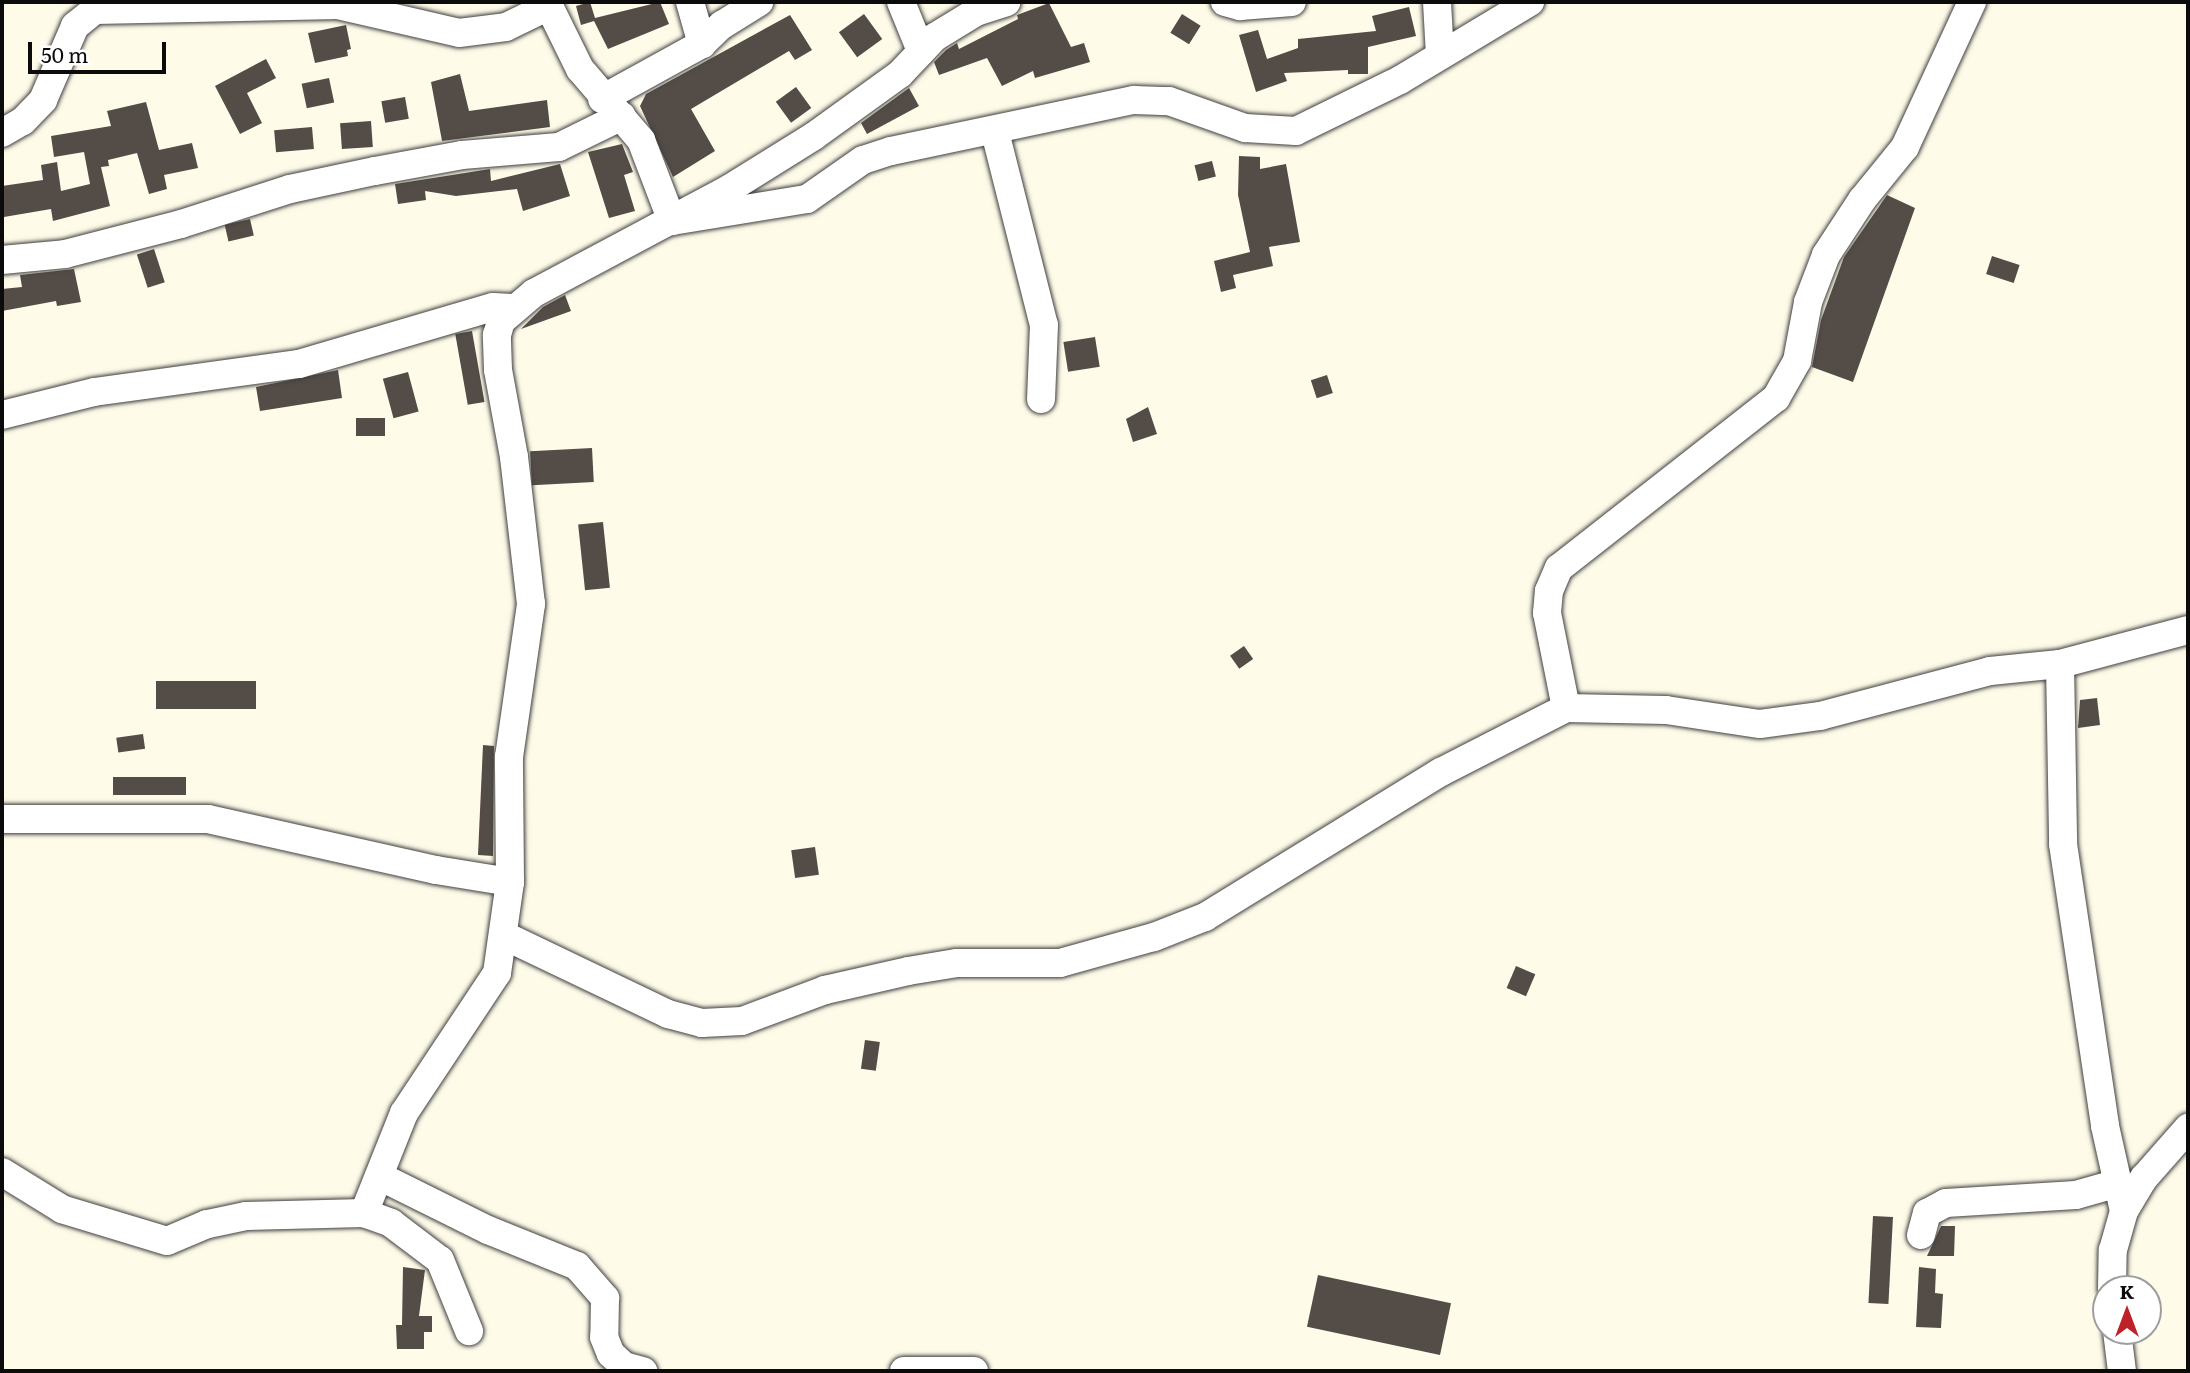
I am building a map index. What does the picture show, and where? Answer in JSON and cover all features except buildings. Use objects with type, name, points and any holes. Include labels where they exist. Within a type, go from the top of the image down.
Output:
[{"type":"street","points":[[690,2],[702,44]]},
{"type":"street","points":[[2,260],[77,251],[290,189],[402,165],[559,147],[702,44],[722,25],[759,2]]},
{"type":"street","points":[[901,2],[921,51]]},
{"type":"street","points":[[364,1213],[419,1086],[497,973],[505,936],[510,882],[509,757],[531,604],[526,542],[496,350],[502,321],[512,308],[672,221],[814,136],[900,74],[935,37],[976,12],[1006,2]]},
{"type":"street","points":[[1225,2],[1240,6],[1292,2]]},
{"type":"street","points":[[1437,2],[1440,55]]},
{"type":"street","points":[[672,221],[807,199],[863,160],[881,154],[995,132],[1133,100],[1169,101],[1245,128],[1296,131],[1328,119],[1530,2]]},
{"type":"street","points":[[1566,708],[1547,613],[1549,592],[1559,568],[1783,389],[1797,361],[1808,302],[1826,255],[1862,200],[1905,147],[1972,2]]},
{"type":"street","points":[[2,133],[23,121],[43,100],[75,26],[88,13],[103,8],[338,5],[459,33],[506,27],[548,4],[580,69],[640,140],[672,221]]},
{"type":"street","points":[[995,132],[1044,326],[1041,399]]},
{"type":"street","points":[[2,415],[94,392],[299,365],[493,307],[512,308]]},
{"type":"street","points":[[505,936],[668,1014],[702,1023],[742,1021],[825,990],[908,971],[957,963],[1060,963],[1110,953],[1205,917],[1441,772],[1566,708],[1665,710],[1760,723],[1820,716],[1990,671],[2060,664],[2188,630]]},
{"type":"street","points":[[2060,664],[2063,844],[2105,1126],[2124,1211]]},
{"type":"street","points":[[2,818],[208,819],[436,870],[510,882]]},
{"type":"street","points":[[2112,1275],[2113,1250],[2124,1211],[2144,1178],[2188,1128]]},
{"type":"street","points":[[2,1172],[62,1209],[167,1241],[207,1224],[247,1216],[364,1213],[391,1223],[440,1260],[468,1331]]},
{"type":"street","points":[[379,1176],[488,1230],[577,1266],[606,1298],[604,1337],[611,1354],[624,1366],[643,1371]]},
{"type":"street","points":[[1921,1235],[1927,1213],[1946,1203],[2076,1195],[2118,1183]]},
{"type":"street","points":[[2119,1345],[2122,1371]]},
{"type":"street","points":[[904,1371],[974,1371]]}]
